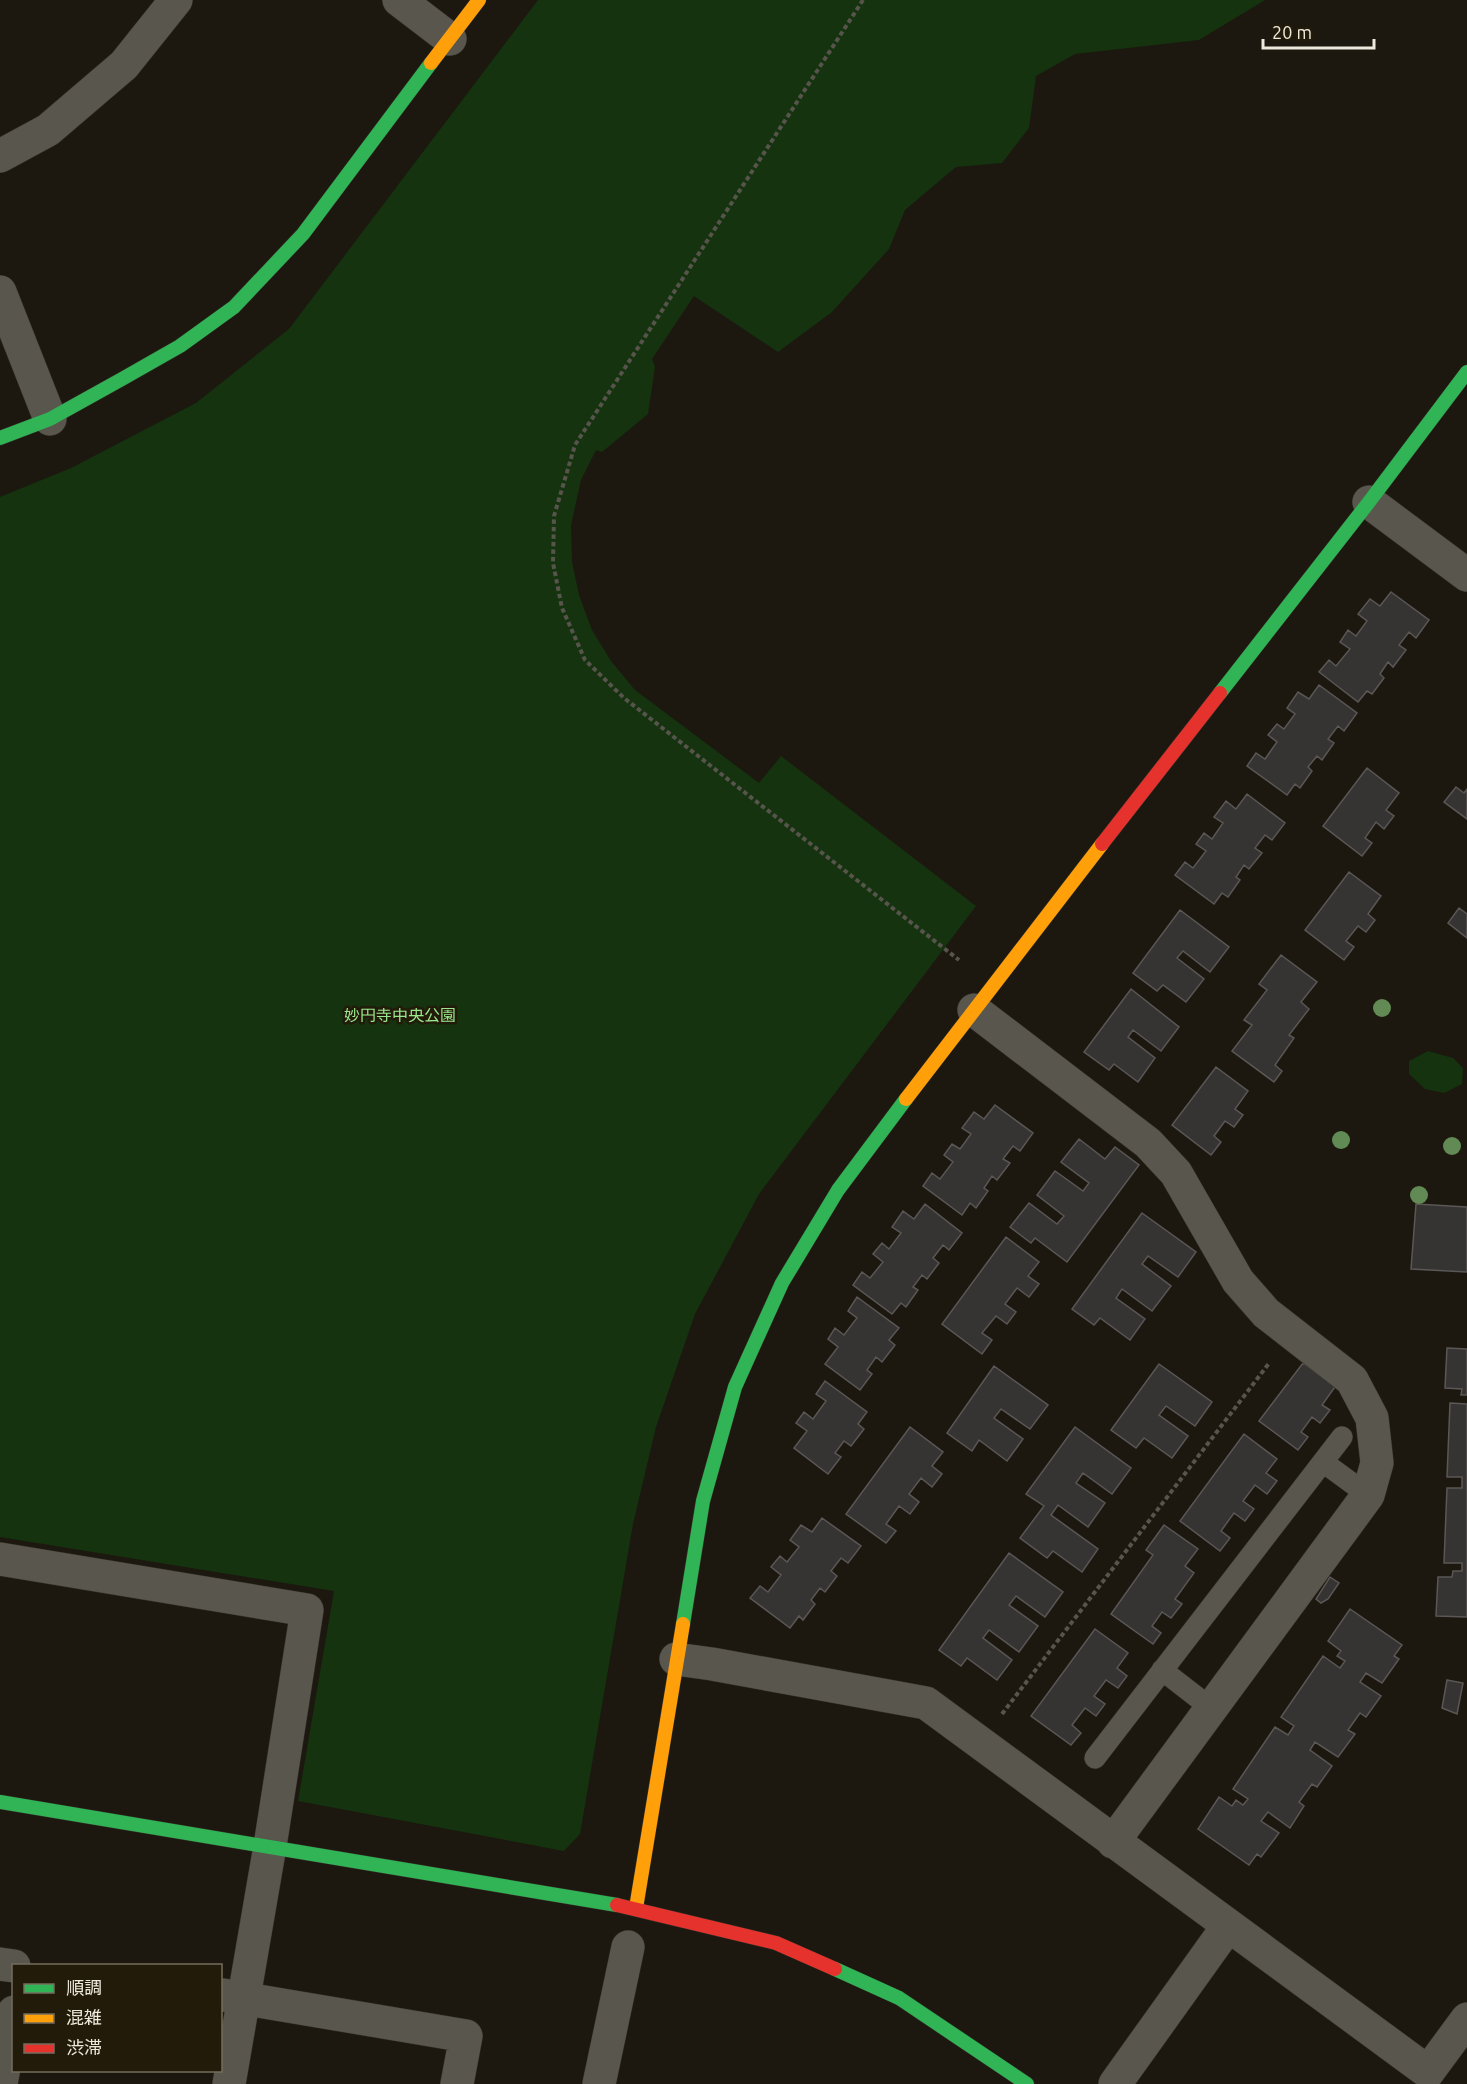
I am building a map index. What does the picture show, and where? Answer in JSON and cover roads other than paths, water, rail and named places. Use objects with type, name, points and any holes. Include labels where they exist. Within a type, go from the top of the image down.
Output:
[{"type":"street","points":[[0,156],[48,130],[124,65],[176,0]]},
{"type":"street","points":[[399,0],[450,39]]},
{"type":"street","points":[[0,438],[50,419],[180,346],[234,307],[303,234],[479,0]]},
{"type":"street","points":[[0,292],[50,419]]},
{"type":"street","points":[[636,1908],[706,1490],[735,1387],[782,1282],[838,1190],[974,1010],[1369,502],[1467,372]]},
{"type":"street","points":[[1369,502],[1467,575]]},
{"type":"street","points":[[974,1010],[1148,1143],[1176,1173],[1238,1281],[1266,1313],[1352,1380],[1372,1418],[1377,1463],[1368,1495],[1113,1842]]},
{"type":"street","points":[[0,1559],[307,1610],[270,1846],[232,1996],[229,2084]]},
{"type":"street","points":[[676,1659],[926,1703],[1428,2072],[1467,2019]]},
{"type":"street","points":[[0,1802],[636,1908],[776,1943],[899,1998],[1027,2084]]},
{"type":"street","points":[[1114,2084],[1228,1926]]},
{"type":"street","points":[[599,2084],[628,1947]]},
{"type":"street","points":[[232,1996],[466,2036],[457,2084]]},
{"type":"street","points":[[1,2084],[12,2023]]},
{"type":"lane","points":[[1095,1758],[1342,1437]]},
{"type":"lane","points":[[1323,1462],[1368,1495]]},
{"type":"lane","points":[[1162,1670],[1212,1708]]},
{"type":"park label","name":"妙円寺中央公園","points":[[400,1015]]}]
